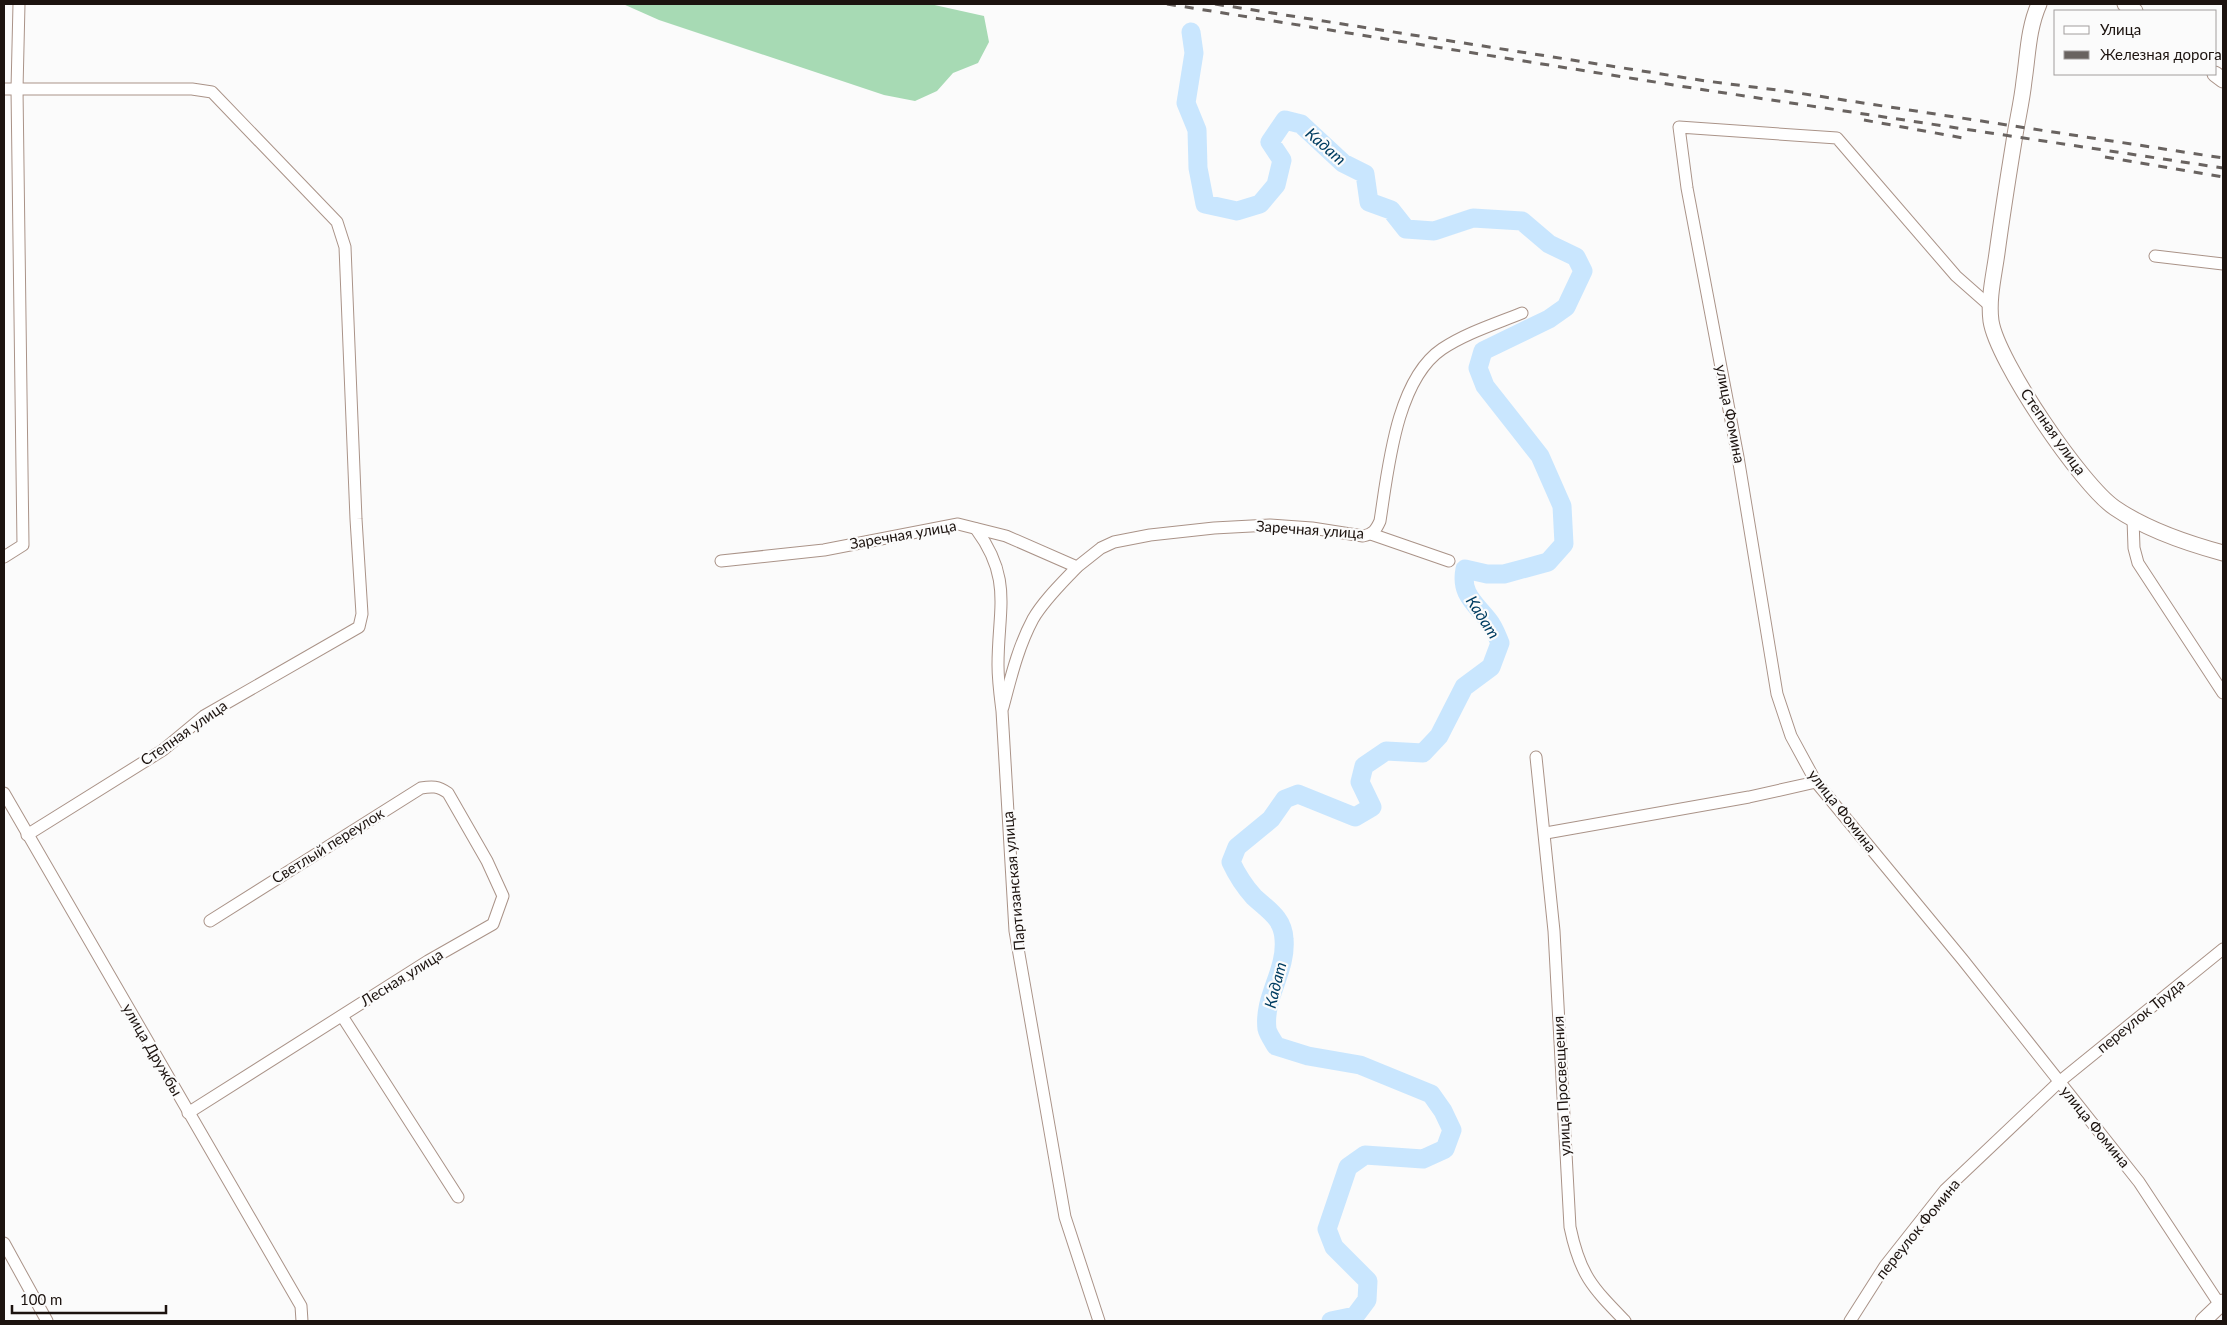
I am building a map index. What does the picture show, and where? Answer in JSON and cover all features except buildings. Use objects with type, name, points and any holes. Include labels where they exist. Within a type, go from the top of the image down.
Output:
[{"type":"street","points":[[4,557],[23,545],[17,89],[19,4]]},
{"type":"street","name":"Степная улица","points":[[2039,4],[2027,49],[1990,306],[1996,339],[2021,386],[2079,473],[2113,507],[2133,519],[2173,537],[2222,550]]},
{"type":"street","points":[[4,89],[17,89]]},
{"type":"street","name":"Степная улица","points":[[17,89],[192,89],[212,92],[337,222],[345,247],[356,519],[362,614],[359,627],[204,716],[164,750],[27,835]]},
{"type":"street","name":"улица Фомина","points":[[1990,306],[1956,276],[1837,138],[1679,127],[1687,188],[1738,456],[1777,694],[1791,736],[1816,782],[1963,960],[2139,1182],[2214,1313]]},
{"type":"street","points":[[2155,256],[2223,264]]},
{"type":"street","name":"Заречная улица","points":[[1002,711],[1018,652],[1033,619],[1050,596],[1077,566],[1101,548],[1114,542],[1159,534],[1270,525],[1312,528],[1363,536],[1371,534],[1377,529],[1380,521],[1393,441],[1405,403],[1428,361],[1459,339],[1522,313]]},
{"type":"street","points":[[2133,519],[2134,548],[2138,563],[2223,693]]},
{"type":"street","name":"Заречная улица","points":[[721,561],[824,550],[946,525],[968,525],[976,529],[1006,536],[1077,566]]},
{"type":"street","name":"Партизанская улица","points":[[976,529],[990,547],[997,566],[1001,587],[1002,615],[998,677],[1002,711],[1015,931],[1065,1217],[1099,1321]]},
{"type":"street","name":"Заречная улица","points":[[1371,534],[1449,561]]},
{"type":"street","name":"улица Просвещения","points":[[1536,757],[1540,803],[1546,833],[1554,931],[1570,1227],[1576,1255],[1585,1276],[1625,1321]]},
{"type":"street","points":[[1546,833],[1749,798],[1816,782]]},
{"type":"street","name":"Светлый переулок","points":[[210,921],[421,788],[440,786],[448,792]]},
{"type":"street","name":"Лесная улица","points":[[188,1113],[428,961],[493,924],[503,896],[487,861],[448,792]]},
{"type":"street","name":"улица Дружбы","points":[[4,793],[301,1306],[302,1321]]},
{"type":"street","name":"переулок Труда","points":[[2059,1082],[2223,949]]},
{"type":"street","points":[[342,1016],[458,1198]]},
{"type":"street","name":"переулок Фомина","points":[[1850,1321],[1886,1266],[1945,1190],[2059,1082]]},
{"type":"street","points":[[4,1242],[48,1321]]},
{"type":"green space","points":[[623,4],[930,4],[984,16],[989,42],[978,63],[953,73],[937,91],[915,101],[884,95],[659,20]]},
{"type":"waterway","name":"Кадат","points":[[1191,32],[1194,53],[1186,103],[1197,130],[1198,168],[1205,204],[1237,211],[1260,204],[1276,185],[1282,160],[1270,142],[1285,120],[1301,124],[1343,163],[1365,174],[1369,202],[1391,210],[1406,229],[1434,231],[1473,218],[1522,221],[1549,244],[1576,257],[1583,271],[1566,307],[1549,319],[1483,351],[1478,368],[1485,386],[1540,456],[1562,506],[1564,544],[1548,562],[1504,574],[1487,574],[1465,569],[1464,578],[1467,592],[1491,623],[1500,643],[1491,667],[1464,687],[1439,736],[1423,753],[1386,751],[1364,766],[1360,782],[1372,807],[1355,817],[1298,794],[1285,799],[1271,819],[1237,847],[1231,862],[1247,889],[1274,915],[1281,925],[1283,932],[1284,951],[1282,962],[1271,995],[1267,1017],[1267,1029],[1276,1046],[1308,1056],[1360,1065],[1431,1094],[1443,1111],[1452,1130],[1445,1149],[1423,1159],[1365,1155],[1348,1167],[1327,1229],[1334,1247],[1368,1281],[1367,1300],[1355,1316],[1331,1321]]},
{"type":"railway","points":[[1167,4],[1705,90],[2223,168]]},
{"type":"railway","points":[[1215,4],[1706,81],[1785,91],[2223,158]]},
{"type":"railway","points":[[1864,120],[1963,138]]},
{"type":"railway","points":[[2105,157],[2223,177]]}]
